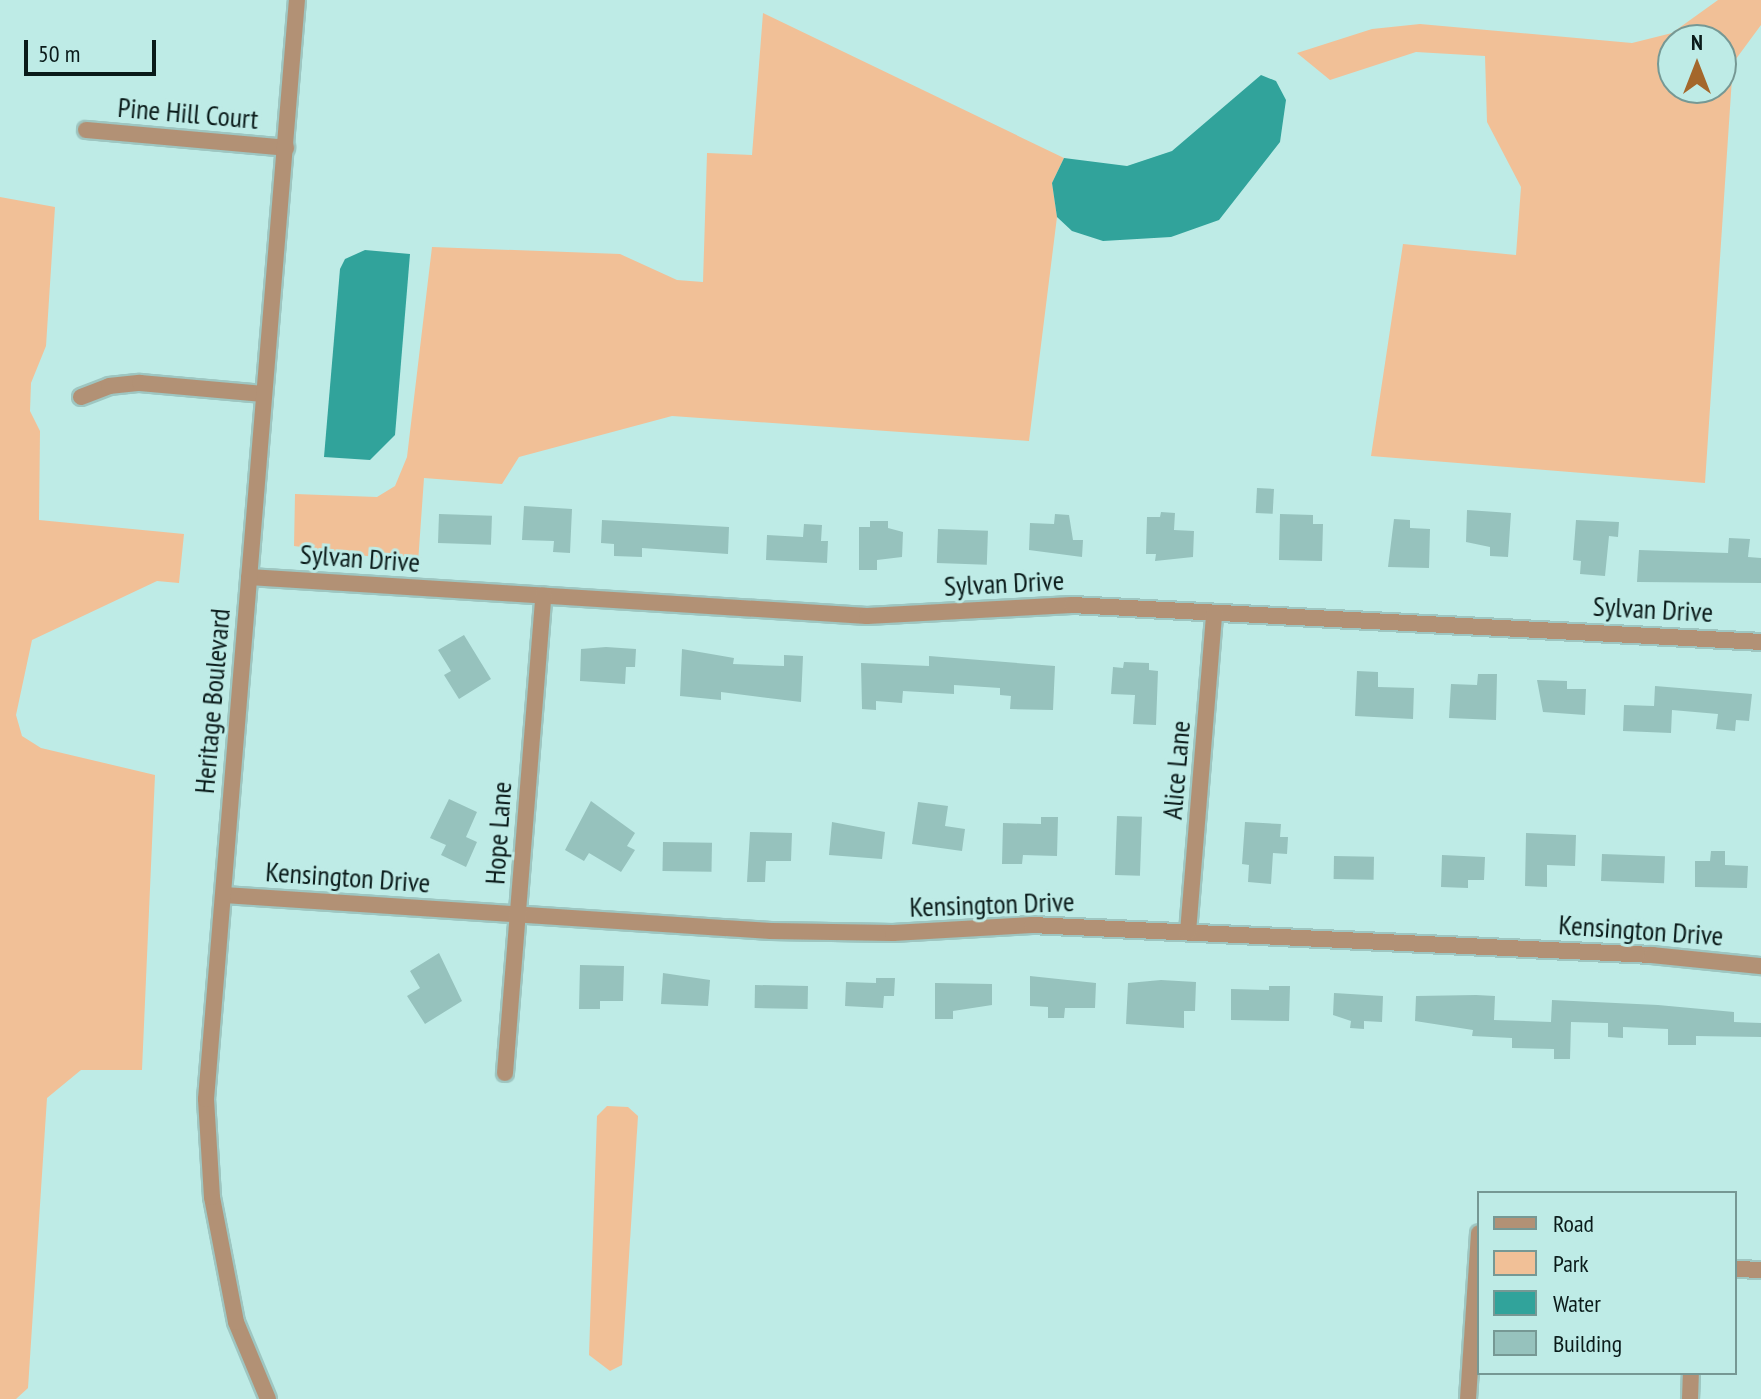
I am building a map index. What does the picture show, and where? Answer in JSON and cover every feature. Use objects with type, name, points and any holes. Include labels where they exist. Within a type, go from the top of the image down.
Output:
[{"type":"street","name":"Heritage Boulevard","points":[[268,1399],[236,1322],[212,1197],[206,1099],[297,0]]},
{"type":"street","name":"Pine Hill Court","points":[[86,130],[286,148]]},
{"type":"street","points":[[81,397],[109,386],[140,383],[264,394]]},
{"type":"street","name":"Sylvan Drive","points":[[249,577],[867,616],[1060,604],[1761,642]]},
{"type":"street","name":"Hope Lane","points":[[505,1073],[543,596]]},
{"type":"street","name":"Alice Lane","points":[[1188,932],[1214,613]]},
{"type":"street","name":"Kensington Drive","points":[[224,895],[847,934],[1032,925],[1652,955],[1761,966]]},
{"type":"street","points":[[1468,1399],[1477,1263]]},
{"type":"street","points":[[1737,1269],[1761,1270]]},
{"type":"street","points":[[1690,1399],[1691,1375]]},
{"type":"green space","points":[[1718,0],[1761,0],[1761,25],[1737,58],[1737,24],[1685,24]]},
{"type":"green space","points":[[763,13],[1064,158],[1052,183],[1057,217],[1029,441],[672,416],[519,457],[502,484],[424,478],[418,563],[294,546],[295,494],[377,497],[395,486],[407,457],[432,247],[620,254],[677,280],[703,282],[707,153],[752,155]]},
{"type":"green space","points":[[1420,24],[1632,43],[1657,37],[1657,104],[1730,104],[1705,483],[1371,456],[1403,244],[1516,255],[1521,187],[1487,122],[1485,56],[1416,52],[1330,80],[1297,53],[1372,29]]},
{"type":"green space","points":[[0,197],[55,207],[46,346],[31,383],[30,411],[40,431],[39,520],[184,534],[179,583],[157,581],[32,640],[16,715],[22,736],[41,748],[155,775],[142,1070],[81,1070],[47,1098],[28,1388],[16,1399],[0,1399]]},
{"type":"green space","points":[[607,1106],[628,1107],[638,1116],[622,1365],[610,1371],[589,1355],[597,1116]]},
{"type":"water","points":[[1261,75],[1276,81],[1286,100],[1280,142],[1219,220],[1171,237],[1103,241],[1072,231],[1057,217],[1052,183],[1064,158],[1127,166],[1172,151]]},
{"type":"water","points":[[365,250],[410,254],[395,435],[370,460],[324,457],[340,269],[345,259]]},
{"type":"building","points":[[1257,488],[1274,489],[1273,514],[1256,513]]},
{"type":"building","points":[[524,506],[572,509],[570,553],[553,552],[554,541],[522,540]]},
{"type":"building","points":[[1467,510],[1511,513],[1508,557],[1490,556],[1490,547],[1466,542]]},
{"type":"building","points":[[1161,512],[1175,513],[1174,530],[1194,531],[1193,557],[1155,561],[1156,554],[1146,554],[1147,517],[1160,517]]},
{"type":"building","points":[[439,514],[492,516],[491,545],[438,543]]},
{"type":"building","points":[[1055,514],[1069,515],[1073,540],[1083,540],[1082,557],[1029,550],[1030,523],[1054,524]]},
{"type":"building","points":[[1280,514],[1313,515],[1313,524],[1323,524],[1322,561],[1279,560]]},
{"type":"building","points":[[1394,519],[1410,520],[1410,528],[1430,529],[1429,568],[1388,567]]},
{"type":"building","points":[[602,520],[729,527],[728,554],[642,548],[642,557],[614,556],[614,544],[601,543]]},
{"type":"building","points":[[1576,520],[1619,522],[1618,537],[1609,536],[1605,576],[1580,574],[1581,561],[1573,560]]},
{"type":"building","points":[[870,521],[888,521],[888,528],[903,532],[902,557],[877,560],[877,570],[859,570],[859,527],[870,527]]},
{"type":"building","points":[[804,524],[822,525],[821,541],[828,541],[827,563],[766,560],[767,535],[803,537]]},
{"type":"building","points":[[938,529],[988,531],[987,565],[937,563]]},
{"type":"building","points":[[1729,538],[1750,539],[1748,557],[1761,558],[1761,583],[1637,582],[1639,550],[1728,553]]},
{"type":"building","points":[[464,635],[491,679],[459,699],[444,675],[451,671],[438,650]]},
{"type":"building","points":[[581,649],[636,649],[635,667],[626,667],[625,684],[580,681]]},
{"type":"building","points":[[682,649],[734,658],[733,664],[784,666],[784,655],[803,656],[801,702],[721,692],[721,700],[680,696]]},
{"type":"building","points":[[929,656],[1055,666],[1053,710],[1010,709],[1011,696],[1000,695],[1000,688],[954,685],[954,694],[903,691],[902,703],[876,701],[876,710],[862,709],[861,663],[929,666]]},
{"type":"building","points":[[1124,662],[1149,663],[1149,670],[1158,671],[1156,725],[1133,724],[1135,695],[1111,694],[1113,667],[1123,668]]},
{"type":"building","points":[[1357,671],[1378,672],[1378,687],[1414,688],[1413,719],[1355,716]]},
{"type":"building","points":[[1478,674],[1497,674],[1496,720],[1449,718],[1451,684],[1477,685]]},
{"type":"building","points":[[1537,680],[1567,681],[1567,689],[1586,689],[1585,715],[1543,712]]},
{"type":"building","points":[[1655,686],[1752,694],[1749,721],[1736,720],[1735,731],[1716,729],[1718,714],[1672,710],[1671,733],[1623,731],[1624,705],[1654,706]]},
{"type":"building","points":[[449,799],[477,812],[466,837],[477,842],[466,867],[441,855],[446,845],[430,838]]},
{"type":"building","points":[[591,801],[635,833],[627,846],[635,850],[621,872],[589,853],[584,861],[565,850]]},
{"type":"building","points":[[918,802],[948,806],[945,826],[965,829],[962,851],[912,844]]},
{"type":"building","points":[[1117,816],[1142,817],[1140,876],[1115,875]]},
{"type":"building","points":[[1041,817],[1058,817],[1057,856],[1023,855],[1022,864],[1002,864],[1003,823],[1041,824]]},
{"type":"building","points":[[832,822],[885,832],[882,859],[829,855]]},
{"type":"building","points":[[1245,822],[1281,824],[1280,837],[1288,837],[1287,854],[1273,853],[1271,884],[1248,882],[1249,865],[1242,864]]},
{"type":"building","points":[[750,832],[792,833],[791,861],[766,861],[765,882],[747,882]]},
{"type":"building","points":[[1526,833],[1576,835],[1575,866],[1547,865],[1547,887],[1525,886]]},
{"type":"building","points":[[663,842],[712,843],[711,872],[662,871]]},
{"type":"building","points":[[1711,851],[1725,851],[1725,865],[1748,866],[1747,888],[1695,887],[1695,861],[1710,861]]},
{"type":"building","points":[[1602,854],[1665,856],[1664,883],[1601,881]]},
{"type":"building","points":[[1442,855],[1485,857],[1484,880],[1468,880],[1468,888],[1441,887]]},
{"type":"building","points":[[1334,856],[1374,857],[1374,880],[1334,879]]},
{"type":"building","points":[[439,953],[462,1001],[425,1024],[407,996],[420,988],[410,971]]},
{"type":"building","points":[[580,965],[624,966],[623,1001],[600,1001],[600,1009],[579,1009]]},
{"type":"building","points":[[663,973],[710,980],[708,1006],[661,1004]]},
{"type":"building","points":[[1030,976],[1096,983],[1095,1008],[1065,1008],[1064,1018],[1048,1018],[1048,1007],[1030,1006]]},
{"type":"building","points":[[876,978],[895,978],[894,996],[884,996],[883,1008],[845,1006],[846,982],[876,983]]},
{"type":"building","points":[[1161,980],[1196,982],[1195,1011],[1184,1011],[1184,1028],[1126,1024],[1128,983]]},
{"type":"building","points":[[935,983],[992,984],[992,1005],[953,1011],[953,1019],[935,1019]]},
{"type":"building","points":[[755,985],[808,986],[808,1009],[755,1008]]},
{"type":"building","points":[[1269,986],[1290,986],[1289,1021],[1231,1020],[1231,989],[1269,990]]},
{"type":"building","points":[[1334,993],[1383,996],[1382,1022],[1364,1021],[1364,1029],[1350,1028],[1351,1021],[1333,1015]]},
{"type":"building","points":[[1416,996],[1495,996],[1494,1020],[1551,1022],[1552,1000],[1658,1005],[1734,1012],[1734,1022],[1761,1023],[1761,1037],[1696,1036],[1696,1045],[1668,1045],[1668,1029],[1623,1027],[1623,1038],[1608,1037],[1608,1023],[1571,1022],[1570,1059],[1554,1059],[1554,1049],[1512,1048],[1512,1038],[1472,1036],[1473,1030],[1415,1021]]}]
